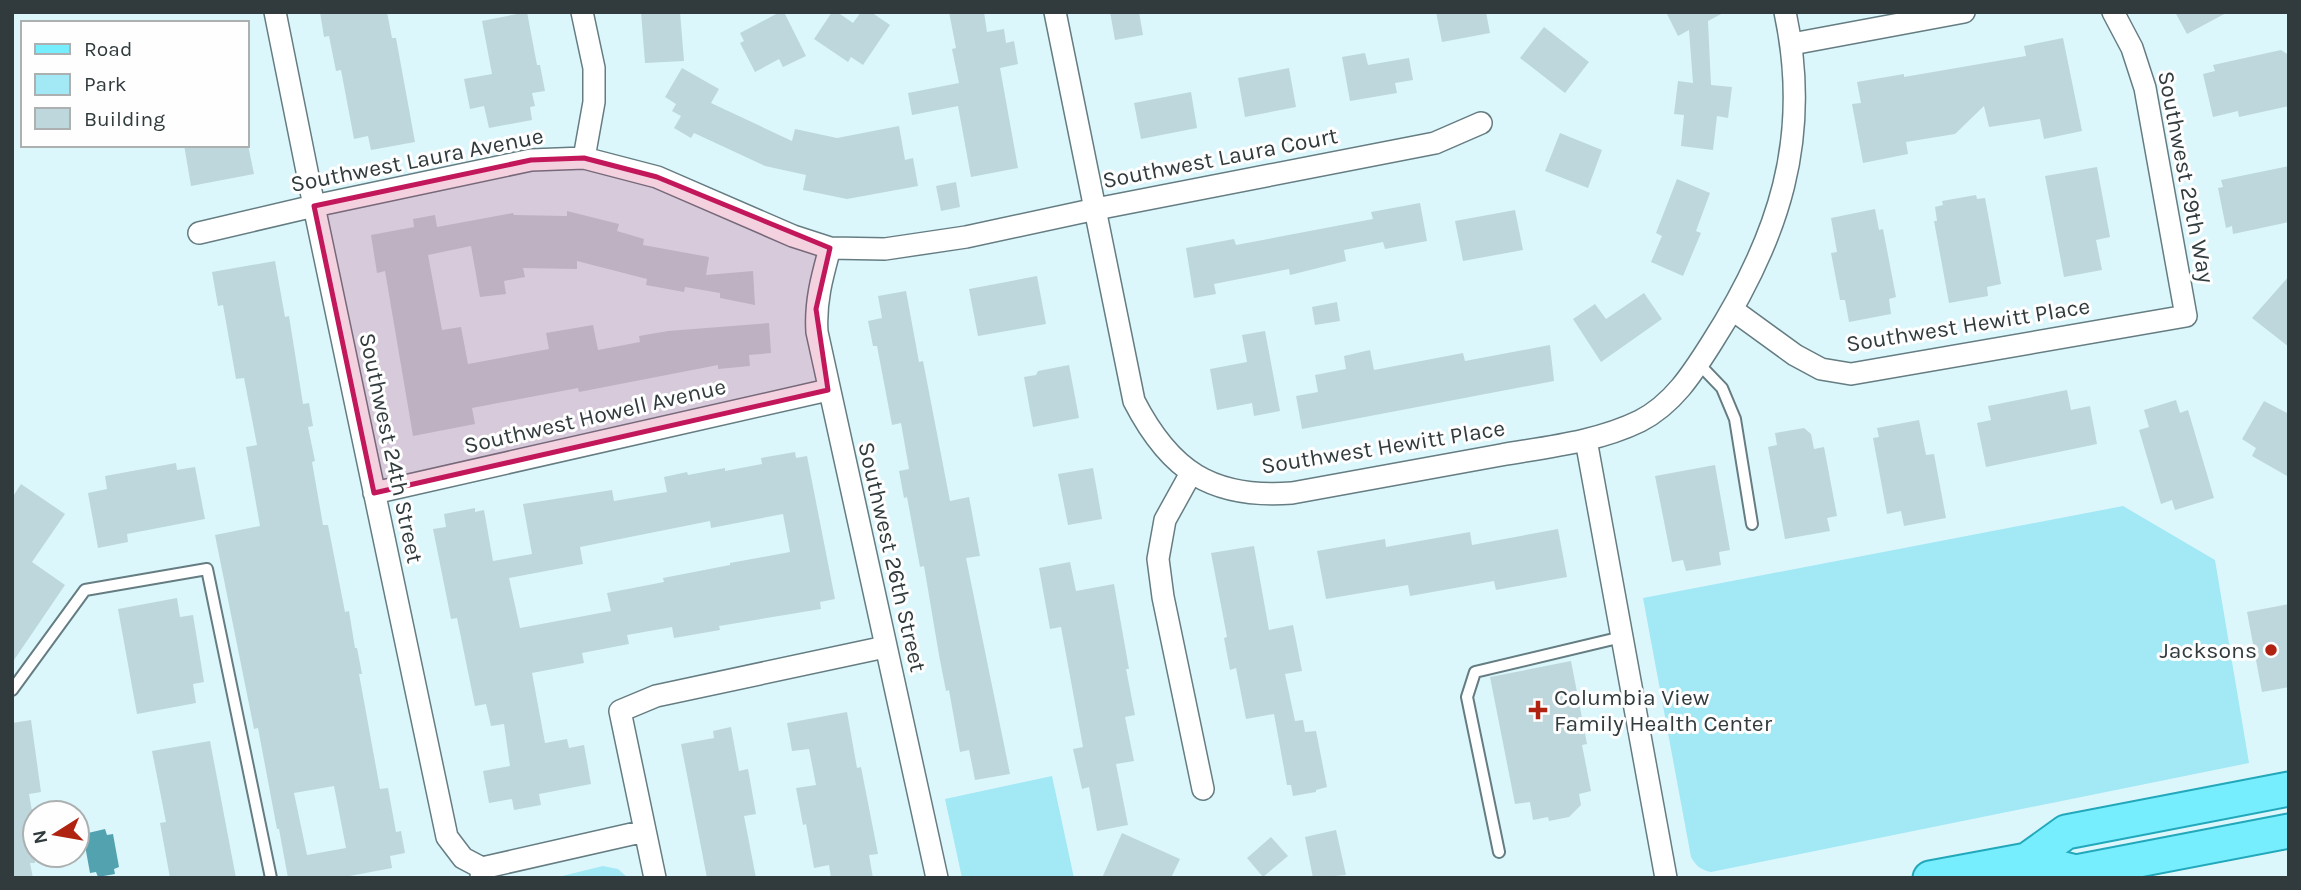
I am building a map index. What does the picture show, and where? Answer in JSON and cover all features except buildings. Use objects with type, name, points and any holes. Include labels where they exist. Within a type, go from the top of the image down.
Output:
[{"type":"main road","points":[[2027,860],[2066,832],[2289,789]]},
{"type":"main road","points":[[1930,878],[2027,860],[2076,872],[2289,831]]},
{"type":"street","name":"Southwest 24th Street","points":[[275,12],[447,837],[463,858],[482,873]]},
{"type":"street","points":[[582,12],[594,68],[594,102],[584,158]]},
{"type":"street","name":"Southwest Hewitt Place","points":[[1055,12],[1134,401],[1146,425],[1162,446],[1191,474],[1221,488],[1261,495],[1282,494],[1586,440],[1642,420],[1666,403],[1686,383],[1733,310],[1776,218],[1786,178],[1794,125],[1792,44],[1785,12]]},
{"type":"street","points":[[1792,44],[1964,12]]},
{"type":"street","name":"Southwest 29th Way","points":[[2113,12],[2132,48],[2145,88],[2186,316]]},
{"type":"street","name":"Southwest Laura Court","points":[[966,237],[1435,143],[1481,123]]},
{"type":"street","name":"Southwest Laura Avenue","points":[[199,233],[531,160],[584,158],[657,177],[793,236],[831,248],[885,249],[966,237]]},
{"type":"street","name":"Southwest 26th Street","points":[[831,248],[819,285],[817,332],[937,878]]},
{"type":"street","name":"Southwest Hewitt Place","points":[[1733,310],[1795,355],[1821,369],[1851,374],[2186,316]]},
{"type":"street","name":"Southwest Howell Avenue","points":[[374,493],[828,390]]},
{"type":"street","points":[[1586,440],[1667,878]]},
{"type":"street","points":[[1191,474],[1165,520],[1158,559],[1163,597],[1203,789]]},
{"type":"street","points":[[655,878],[620,711],[656,696],[885,647]]},
{"type":"street","points":[[482,873],[645,831]]},
{"type":"lane","points":[[1699,363],[1722,388],[1735,419],[1752,524]]},
{"type":"lane","points":[[12,690],[85,590],[207,569],[271,878]]},
{"type":"lane","points":[[1499,852],[1467,697],[1475,672],[1622,637]]},
{"type":"highlighted area","points":[[584,158],[657,177],[830,248],[816,309],[828,390],[374,493],[314,206],[531,160]]},
{"type":"green space","points":[[2123,506],[2215,560],[2249,763],[1711,872],[1695,863],[1691,857],[1643,598]]},
{"type":"green space","points":[[1052,776],[1074,878],[962,878],[945,799]]},
{"type":"green space","points":[[603,866],[618,869],[628,878],[554,878]]},
{"type":"shaded area","points":[[105,829],[107,835],[113,834],[119,867],[114,869],[115,874],[98,877],[96,872],[90,873],[91,832]]},
{"type":"place","name":"Jacksons","points":[[2271,650]]},
{"type":"place","name":"Columbia View Family Health Center","points":[[1538,710]]}]
